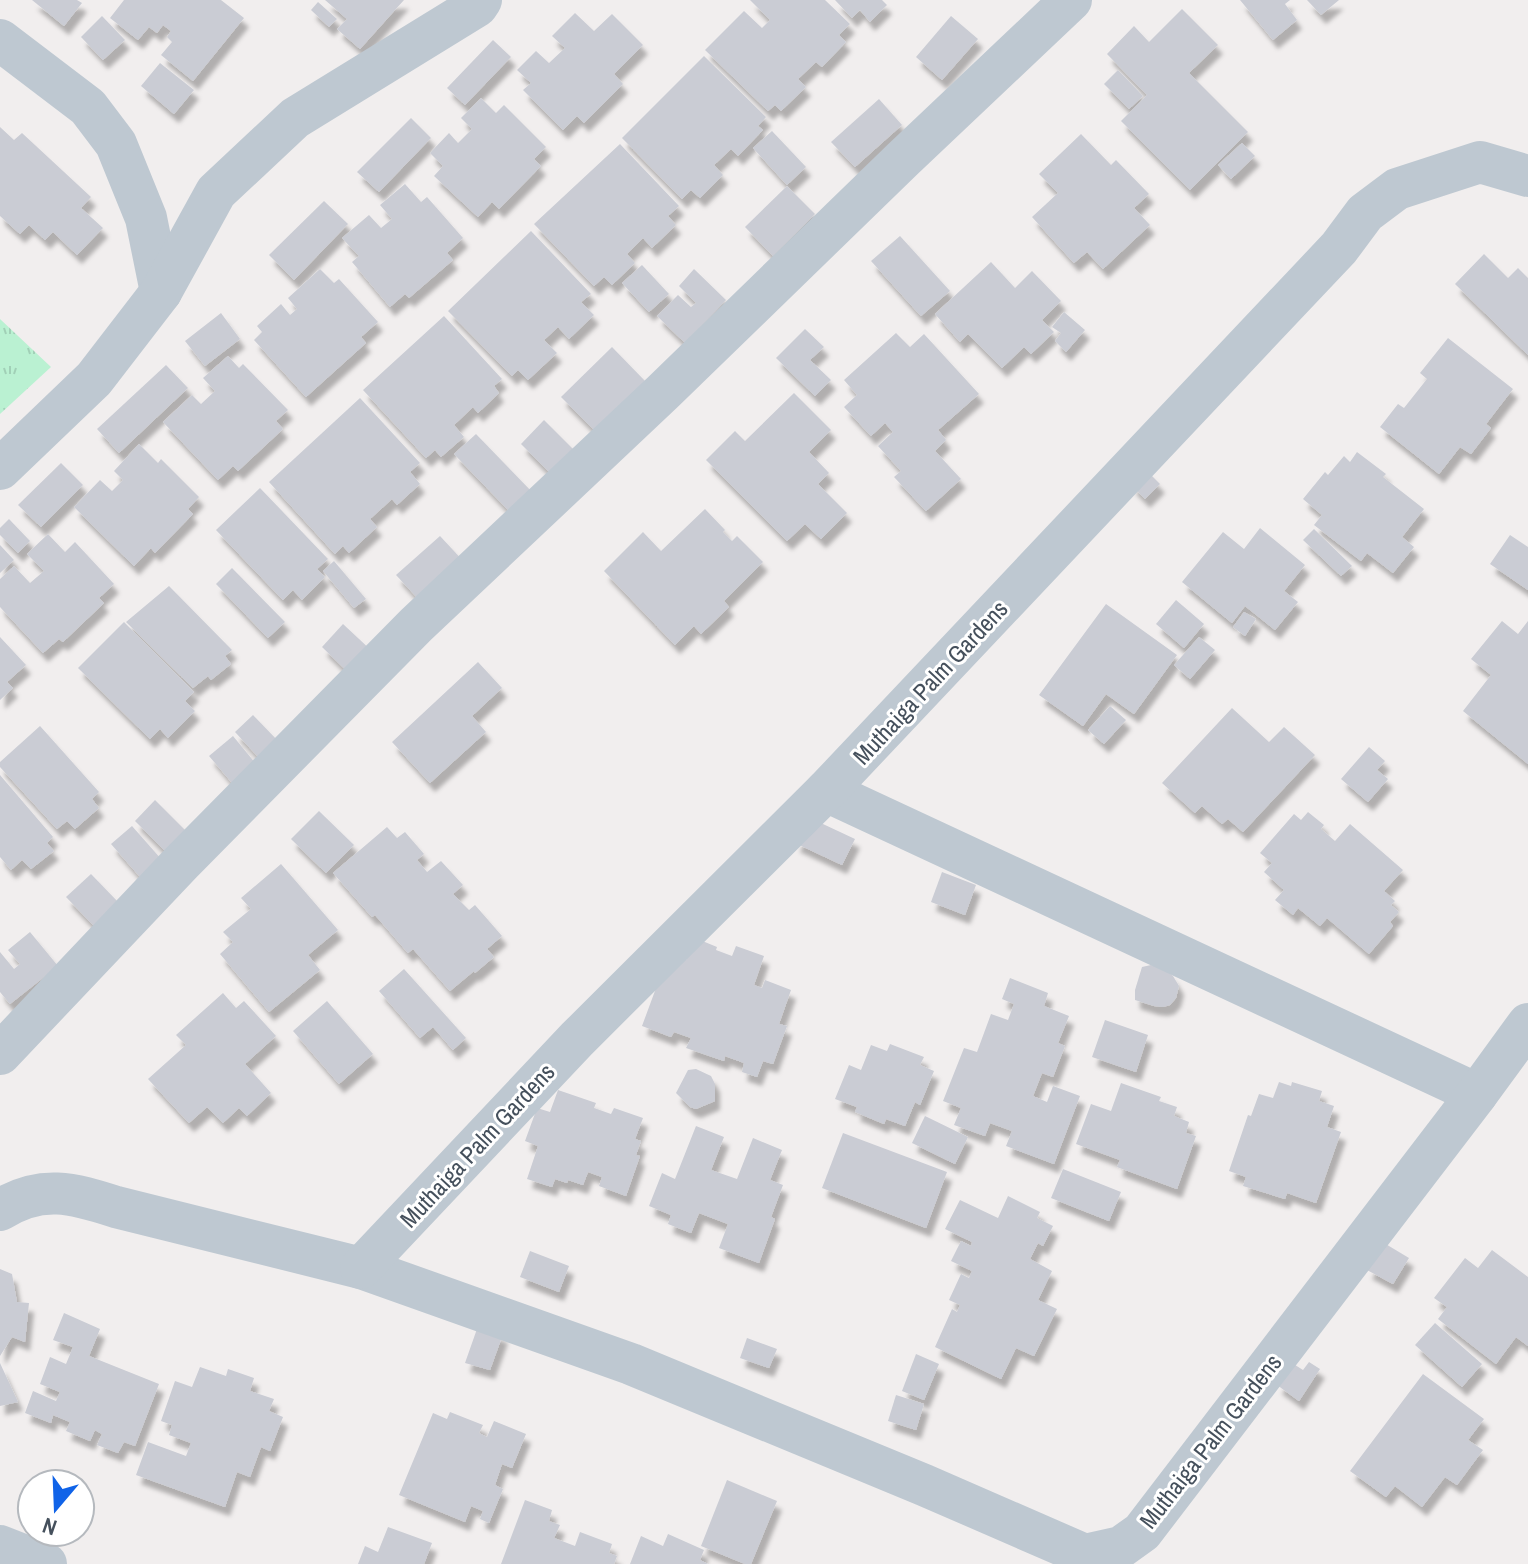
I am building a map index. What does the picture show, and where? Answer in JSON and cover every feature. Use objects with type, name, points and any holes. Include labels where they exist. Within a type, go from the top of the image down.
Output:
[{"type":"street","points":[[0,469],[94,379],[161,292],[216,192],[295,118],[477,6],[481,0]]},
{"type":"street","points":[[0,1054],[181,863],[416,625],[1071,0]]},
{"type":"street","points":[[2,46],[88,107],[116,144],[146,218],[161,292]]},
{"type":"street","name":"Muthaiga Palm Gardens","points":[[361,1268],[577,1039],[826,791],[1339,248],[1365,213],[1397,189],[1480,162],[1528,176]]},
{"type":"street","points":[[826,791],[1477,1094]]},
{"type":"street","name":"Muthaiga Palm Gardens","points":[[0,1210],[41,1193],[76,1194],[116,1207],[361,1268],[631,1364],[1085,1555],[1113,1558],[1121,1547],[1142,1532],[1528,1024]]},
{"type":"street","points":[[0,1546],[46,1564]]},
{"type":"green space","points":[[0,319],[51,367],[0,414]]},
{"type":"building","points":[[32,0],[77,0],[82,3],[64,26]]},
{"type":"building","points":[[124,0],[221,0],[244,18],[193,81],[161,55],[172,42],[167,37],[171,31],[163,25],[157,33],[149,27],[138,40],[110,18]]},
{"type":"building","points":[[325,0],[404,0],[360,49],[337,29],[347,19]]},
{"type":"building","points":[[750,0],[825,0],[850,24],[839,35],[846,42],[822,67],[816,62],[798,79],[806,87],[781,111],[775,105],[768,111],[705,50],[744,11],[762,28],[770,20]]},
{"type":"building","points":[[835,0],[882,0],[887,5],[870,22],[860,10],[852,18]]},
{"type":"building","points":[[1240,0],[1290,0],[1285,4],[1297,20],[1273,40]]},
{"type":"building","points":[[1307,0],[1339,0],[1321,15]]},
{"type":"building","points":[[318,2],[337,19],[329,27],[311,10]]},
{"type":"building","points":[[1182,9],[1218,45],[1189,73],[1248,132],[1190,190],[1121,121],[1147,95],[1107,54],[1134,26],[1149,42]]},
{"type":"building","points":[[575,13],[594,31],[612,14],[643,45],[614,74],[623,84],[584,123],[577,116],[563,130],[523,90],[531,83],[517,70],[536,51],[549,63],[565,48],[552,36]]},
{"type":"building","points":[[102,16],[125,40],[103,60],[81,37]]},
{"type":"building","points":[[951,16],[978,39],[942,80],[916,57]]},
{"type":"building","points":[[493,40],[511,57],[465,105],[447,88]]},
{"type":"building","points":[[704,56],[766,117],[758,126],[763,130],[738,156],[731,149],[714,165],[723,175],[700,198],[691,190],[682,199],[622,138]]},
{"type":"building","points":[[160,63],[194,90],[174,114],[141,86]]},
{"type":"building","points":[[1118,70],[1143,96],[1129,109],[1104,84]]},
{"type":"building","points":[[481,98],[496,113],[504,105],[546,147],[534,159],[541,166],[499,209],[492,202],[478,217],[434,176],[443,166],[430,153],[449,133],[458,143],[472,129],[461,118]]},
{"type":"building","points":[[879,99],[902,125],[855,167],[831,142]]},
{"type":"building","points":[[411,118],[431,138],[379,192],[357,172]]},
{"type":"building","points":[[0,127],[14,140],[22,133],[91,197],[81,208],[103,228],[77,255],[53,232],[45,240],[29,225],[20,234],[0,216]]},
{"type":"building","points":[[772,131],[806,167],[787,185],[753,148]]},
{"type":"building","points":[[1081,134],[1111,165],[1116,160],[1149,194],[1134,208],[1150,225],[1103,269],[1087,252],[1074,263],[1032,217],[1058,193],[1039,174]]},
{"type":"building","points":[[1242,143],[1255,156],[1231,179],[1218,165]]},
{"type":"building","points":[[620,144],[679,206],[668,216],[676,225],[652,248],[643,238],[627,254],[635,263],[612,285],[604,277],[594,286],[534,224]]},
{"type":"building","points":[[405,184],[421,202],[427,197],[463,238],[447,253],[453,260],[409,298],[405,294],[390,307],[352,262],[359,256],[342,238],[369,215],[381,228],[392,219],[380,205]]},
{"type":"building","points":[[787,186],[815,214],[773,256],[745,227]]},
{"type":"building","points":[[324,201],[348,224],[294,280],[269,255]]},
{"type":"building","points":[[531,231],[591,294],[581,302],[594,315],[569,339],[558,327],[544,340],[557,353],[528,380],[518,370],[512,376],[448,311]]},
{"type":"building","points":[[900,236],[950,291],[921,316],[871,261]]},
{"type":"building","points":[[1484,254],[1508,278],[1518,268],[1528,278],[1528,355],[1455,284]]},
{"type":"building","points":[[991,262],[1015,288],[1032,271],[1061,301],[1042,320],[1054,332],[1031,354],[1024,347],[1002,368],[968,334],[960,342],[935,314]]},
{"type":"building","points":[[642,265],[669,294],[649,312],[622,283]]},
{"type":"building","points":[[320,269],[334,283],[339,279],[378,322],[361,337],[366,343],[306,397],[254,340],[262,332],[257,326],[281,304],[290,315],[297,309],[288,298]]},
{"type":"building","points":[[694,269],[726,300],[685,343],[657,316],[678,295],[691,307],[696,303],[679,286]]},
{"type":"building","points":[[1064,312],[1085,330],[1066,352],[1055,341],[1061,333],[1052,327]]},
{"type":"building","points":[[221,313],[240,339],[205,366],[185,341]]},
{"type":"building","points":[[444,316],[502,379],[494,386],[499,393],[478,413],[473,407],[454,425],[464,437],[441,457],[435,450],[426,458],[363,390]]},
{"type":"building","points":[[805,329],[824,347],[810,360],[831,380],[815,396],[776,358]]},
{"type":"building","points":[[896,333],[910,347],[924,334],[979,394],[938,430],[946,440],[935,451],[961,479],[926,511],[894,477],[901,471],[878,446],[893,432],[885,423],[871,436],[844,407],[857,395],[844,380]]},
{"type":"building","points":[[1448,338],[1513,389],[1486,424],[1491,428],[1471,454],[1460,447],[1439,474],[1380,427],[1398,404],[1404,408],[1427,379],[1420,373]]},
{"type":"building","points":[[612,347],[646,382],[596,432],[561,397]]},
{"type":"building","points":[[228,356],[239,368],[243,364],[288,410],[276,421],[283,429],[238,471],[233,466],[218,480],[163,422],[192,395],[201,404],[215,391],[203,378]]},
{"type":"building","points":[[166,365],[188,388],[119,453],[97,429]]},
{"type":"building","points":[[794,393],[831,430],[809,452],[829,473],[818,484],[847,513],[821,539],[805,524],[787,541],[706,460],[735,431],[745,441]]},
{"type":"building","points":[[360,398],[420,463],[410,472],[420,484],[397,505],[392,499],[370,519],[377,527],[349,553],[343,546],[335,554],[269,482]]},
{"type":"building","points":[[544,420],[577,453],[553,476],[521,444]]},
{"type":"building","points":[[476,434],[534,494],[513,515],[454,454]]},
{"type":"building","points":[[139,444],[158,463],[161,459],[199,497],[188,509],[193,514],[155,553],[151,548],[134,566],[74,507],[100,480],[112,491],[123,480],[114,471]]},
{"type":"building","points":[[1357,452],[1424,509],[1402,537],[1414,547],[1393,573],[1367,553],[1361,561],[1314,525],[1322,515],[1303,499],[1325,472],[1328,475],[1344,456],[1350,462]]},
{"type":"building","points":[[61,463],[83,485],[41,527],[18,505]]},
{"type":"building","points":[[1146,470],[1160,484],[1145,499],[1131,485]]},
{"type":"building","points":[[260,488],[328,559],[317,569],[325,577],[302,600],[293,590],[283,600],[216,530]]},
{"type":"building","points":[[705,509],[732,541],[737,536],[763,562],[724,601],[729,607],[701,634],[694,626],[675,645],[604,571],[643,532],[661,551]]},
{"type":"building","points":[[9,519],[30,541],[18,553],[0,535],[0,528]]},
{"type":"building","points":[[1260,528],[1305,565],[1284,591],[1298,602],[1275,630],[1245,606],[1232,623],[1182,582],[1223,532],[1244,549]]},
{"type":"building","points":[[1314,529],[1352,566],[1341,576],[1303,540]]},
{"type":"building","points":[[48,534],[65,552],[75,542],[114,584],[99,598],[104,603],[63,642],[59,639],[43,653],[0,607],[0,579],[14,566],[30,583],[44,571],[27,554]]},
{"type":"building","points":[[1510,535],[1528,547],[1528,590],[1490,564]]},
{"type":"building","points":[[440,536],[466,564],[423,604],[396,575]]},
{"type":"building","points":[[0,545],[14,560],[0,573]]},
{"type":"building","points":[[334,561],[366,599],[354,608],[323,571]]},
{"type":"building","points":[[232,568],[285,622],[268,638],[216,584]]},
{"type":"building","points":[[169,586],[232,650],[225,656],[231,664],[211,680],[208,676],[193,688],[126,622]]},
{"type":"building","points":[[1176,600],[1204,624],[1184,648],[1156,624]]},
{"type":"building","points":[[1106,604],[1177,655],[1134,714],[1106,694],[1083,726],[1039,695]]},
{"type":"building","points":[[1244,612],[1256,619],[1245,636],[1233,627]]},
{"type":"building","points":[[1502,621],[1518,634],[1528,621],[1528,764],[1463,711],[1491,675],[1471,659]]},
{"type":"building","points":[[124,622],[194,692],[185,701],[195,711],[168,738],[160,729],[150,739],[78,668]]},
{"type":"building","points":[[343,624],[374,653],[352,676],[322,647]]},
{"type":"building","points":[[0,637],[26,665],[7,682],[13,688],[0,700]]},
{"type":"building","points":[[1199,637],[1215,650],[1190,679],[1174,665]]},
{"type":"building","points":[[478,662],[502,688],[472,716],[486,732],[430,783],[392,742]]},
{"type":"building","points":[[1110,706],[1126,720],[1104,744],[1088,730]]},
{"type":"building","points":[[1232,708],[1269,742],[1284,727],[1315,755],[1243,832],[1228,819],[1222,824],[1202,806],[1195,813],[1162,783]]},
{"type":"building","points":[[253,715],[279,742],[261,760],[235,732]]},
{"type":"building","points":[[40,726],[99,792],[92,799],[99,808],[75,829],[67,821],[57,829],[0,767],[0,762]]},
{"type":"building","points":[[233,736],[256,764],[233,784],[209,756]]},
{"type":"building","points":[[1369,747],[1385,761],[1377,770],[1388,779],[1368,802],[1341,779]]},
{"type":"building","points":[[0,775],[53,837],[47,843],[54,851],[31,869],[22,860],[11,870],[0,857]]},
{"type":"building","points":[[155,800],[188,833],[167,853],[135,821]]},
{"type":"building","points":[[319,811],[354,845],[326,873],[291,839]]},
{"type":"building","points":[[1308,812],[1324,825],[1321,829],[1335,841],[1350,824],[1403,870],[1384,891],[1395,901],[1391,905],[1399,912],[1390,922],[1393,926],[1369,954],[1327,918],[1320,926],[1298,908],[1293,915],[1275,900],[1284,890],[1264,872],[1272,863],[1260,853],[1294,814],[1301,820]]},
{"type":"building","points":[[808,817],[855,839],[842,865],[795,843]]},
{"type":"building","points":[[132,826],[162,860],[141,878],[111,844]]},
{"type":"building","points":[[387,827],[397,838],[405,832],[424,854],[417,860],[427,872],[441,861],[463,885],[453,894],[469,910],[475,905],[502,936],[487,949],[494,957],[450,991],[413,949],[408,953],[333,873]]},
{"type":"building","points":[[281,864],[338,930],[308,955],[320,970],[269,1012],[220,954],[233,942],[223,932],[251,909],[241,898]]},
{"type":"building","points":[[942,872],[976,885],[965,915],[931,902]]},
{"type":"building","points":[[91,874],[120,904],[95,927],[66,897]]},
{"type":"building","points":[[30,932],[58,966],[10,1004],[0,992],[0,952],[14,969],[20,964],[8,950]]},
{"type":"building","points":[[700,940],[732,956],[736,946],[764,956],[754,985],[762,988],[765,980],[791,990],[779,1024],[787,1026],[773,1064],[763,1061],[757,1077],[742,1072],[744,1063],[725,1056],[724,1061],[686,1048],[691,1038],[674,1032],[671,1037],[642,1026],[669,953],[686,960],[690,948]]},
{"type":"building","points":[[1151,965],[1164,969],[1179,986],[1176,998],[1170,1005],[1154,1006],[1135,1000],[1142,967]]},
{"type":"building","points":[[404,969],[466,1038],[453,1050],[433,1027],[420,1038],[379,991]]},
{"type":"building","points":[[1010,978],[1048,993],[1044,1006],[1069,1016],[1058,1043],[1065,1046],[1053,1077],[1042,1073],[1033,1096],[1047,1102],[1053,1086],[1080,1096],[1054,1164],[1006,1146],[1012,1131],[990,1123],[985,1136],[954,1125],[961,1108],[943,1101],[964,1048],[977,1052],[991,1014],[1008,1020],[1014,1004],[1002,999]]},
{"type":"building","points":[[223,993],[236,1008],[244,1001],[276,1036],[245,1064],[271,1093],[247,1116],[239,1108],[223,1123],[207,1107],[189,1123],[148,1079],[186,1045],[176,1035]]},
{"type":"building","points":[[327,1001],[373,1054],[339,1084],[293,1031]]},
{"type":"building","points":[[1105,1020],[1148,1035],[1136,1072],[1092,1057]]},
{"type":"building","points":[[890,1044],[924,1057],[920,1065],[934,1071],[920,1105],[915,1102],[905,1126],[886,1119],[884,1124],[855,1112],[857,1107],[835,1099],[849,1065],[861,1070],[871,1045],[887,1051]]},
{"type":"building","points":[[696,1069],[711,1076],[715,1084],[715,1101],[696,1109],[676,1093],[688,1070]]},
{"type":"building","points":[[1279,1082],[1291,1086],[1292,1082],[1322,1091],[1319,1101],[1334,1106],[1327,1127],[1341,1132],[1316,1203],[1287,1193],[1285,1199],[1243,1186],[1246,1177],[1229,1171],[1248,1115],[1251,1116],[1259,1094],[1273,1098]]},
{"type":"building","points":[[1121,1083],[1161,1097],[1159,1101],[1177,1107],[1174,1116],[1189,1122],[1186,1133],[1196,1136],[1177,1189],[1117,1167],[1120,1160],[1076,1144],[1091,1104],[1111,1111]]},
{"type":"building","points":[[558,1090],[596,1103],[594,1108],[611,1114],[614,1108],[643,1118],[635,1139],[641,1141],[636,1155],[640,1156],[626,1196],[599,1186],[602,1177],[588,1172],[583,1185],[555,1179],[552,1187],[527,1179],[538,1146],[525,1141],[537,1108],[550,1112]]},
{"type":"building","points":[[925,1116],[968,1137],[955,1164],[912,1143]]},
{"type":"building","points":[[696,1126],[724,1137],[711,1170],[737,1179],[753,1138],[782,1150],[770,1180],[783,1185],[759,1263],[719,1248],[728,1224],[699,1213],[691,1233],[668,1224],[671,1215],[649,1206],[662,1173],[675,1179]]},
{"type":"building","points":[[843,1133],[947,1172],[926,1228],[822,1188]]},
{"type":"building","points":[[1063,1169],[1121,1192],[1109,1221],[1051,1198]]},
{"type":"building","points":[[1008,1196],[1040,1212],[1037,1218],[1053,1226],[1043,1246],[1038,1243],[1030,1259],[1052,1271],[1038,1300],[1057,1309],[1034,1356],[1016,1348],[1001,1379],[935,1347],[952,1309],[957,1312],[960,1305],[949,1300],[961,1274],[969,1278],[972,1271],[951,1261],[961,1241],[971,1246],[972,1242],[945,1229],[960,1200],[998,1218]]},
{"type":"building","points":[[1384,1243],[1409,1258],[1393,1284],[1367,1270]]},
{"type":"building","points":[[1492,1250],[1528,1277],[1528,1346],[1516,1337],[1496,1364],[1438,1319],[1447,1307],[1434,1298],[1465,1258],[1478,1268]]},
{"type":"building","points":[[530,1251],[569,1266],[559,1292],[520,1277]]},
{"type":"building","points":[[0,1269],[12,1274],[17,1302],[29,1303],[25,1342],[12,1337],[0,1356]]},
{"type":"building","points":[[64,1313],[100,1329],[89,1356],[159,1384],[135,1446],[124,1442],[118,1453],[97,1445],[102,1434],[95,1430],[90,1441],[66,1431],[70,1422],[53,1415],[51,1423],[25,1413],[33,1391],[56,1401],[60,1392],[40,1384],[50,1357],[66,1364],[73,1347],[53,1340]]},
{"type":"building","points":[[1435,1323],[1482,1364],[1462,1387],[1415,1345]]},
{"type":"building","points":[[478,1326],[503,1334],[490,1370],[465,1363]]},
{"type":"building","points":[[747,1338],[777,1349],[769,1368],[740,1358]]},
{"type":"building","points":[[916,1354],[939,1364],[924,1400],[902,1391]]},
{"type":"building","points":[[1309,1362],[1320,1369],[1299,1401],[1277,1385],[1292,1363],[1303,1370]]},
{"type":"building","points":[[0,1363],[18,1402],[0,1406]]},
{"type":"building","points":[[200,1367],[226,1376],[228,1369],[254,1378],[250,1391],[274,1399],[269,1411],[283,1417],[270,1451],[261,1447],[250,1477],[237,1472],[225,1507],[136,1475],[148,1442],[186,1456],[191,1443],[169,1435],[172,1425],[161,1421],[175,1381],[192,1387]]},
{"type":"building","points":[[1423,1374],[1484,1419],[1468,1440],[1483,1450],[1457,1485],[1445,1477],[1422,1507],[1395,1486],[1386,1497],[1350,1471]]},
{"type":"building","points":[[896,1395],[924,1404],[916,1430],[888,1421]]},
{"type":"building","points":[[450,1412],[483,1425],[479,1433],[487,1437],[494,1421],[526,1434],[512,1468],[502,1464],[495,1485],[503,1489],[489,1523],[480,1519],[483,1511],[471,1506],[465,1522],[399,1495],[433,1413],[447,1419]]},
{"type":"building","points":[[727,1480],[777,1501],[751,1564],[701,1546]]},
{"type":"building","points":[[525,1500],[552,1510],[549,1521],[560,1525],[554,1538],[575,1546],[580,1532],[612,1544],[609,1553],[617,1556],[614,1564],[501,1564]]},
{"type":"building","points":[[388,1527],[432,1543],[424,1564],[358,1564],[365,1546],[378,1552]]},
{"type":"building","points":[[668,1534],[704,1550],[700,1560],[708,1564],[630,1564],[641,1536],[663,1546]]}]
